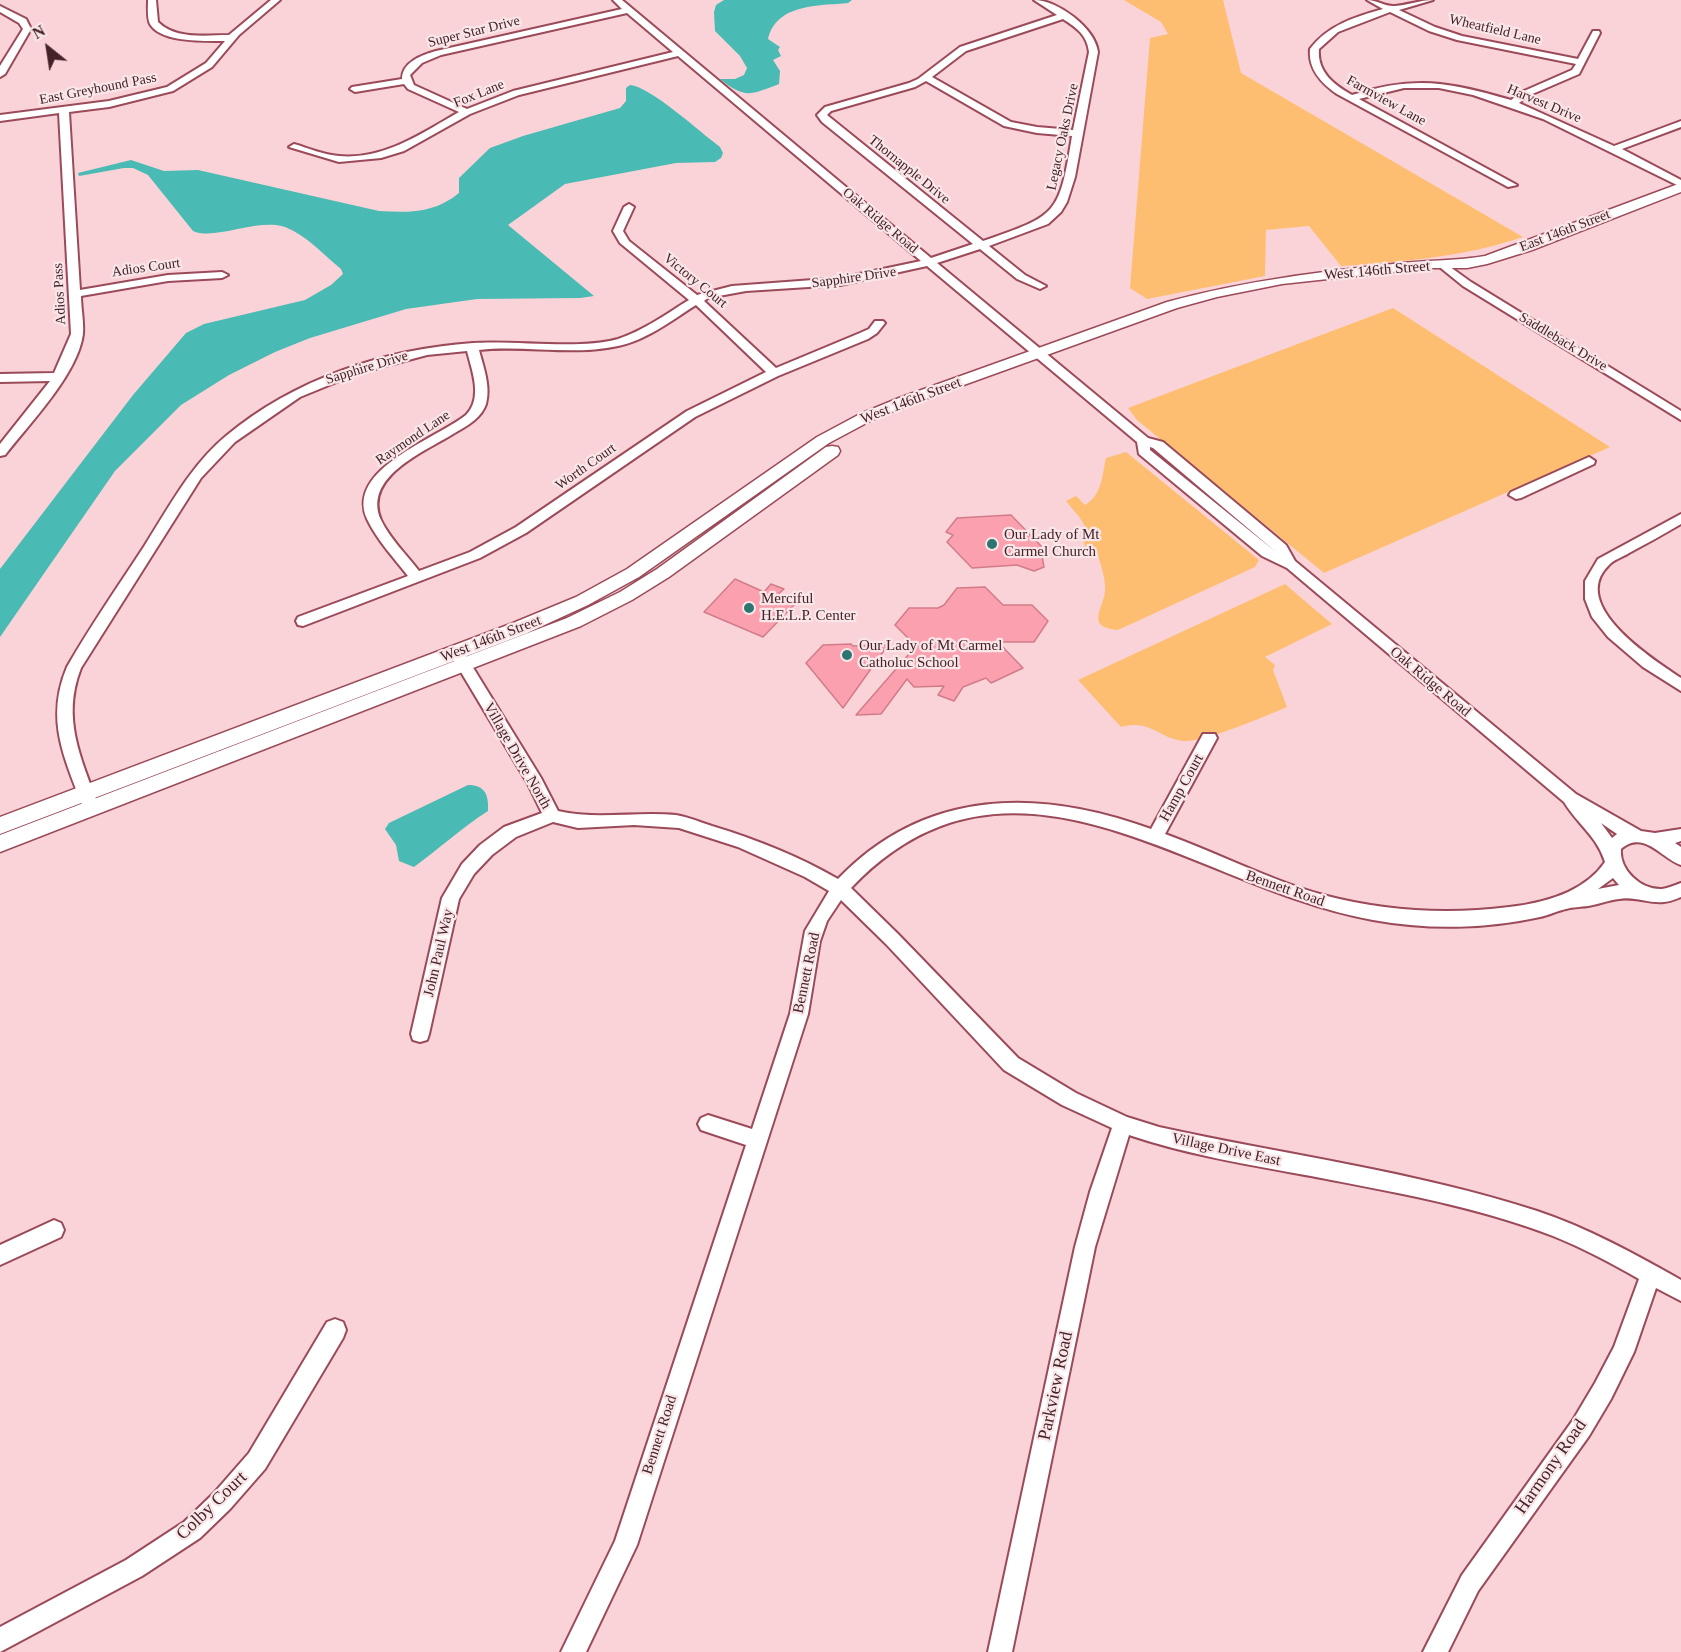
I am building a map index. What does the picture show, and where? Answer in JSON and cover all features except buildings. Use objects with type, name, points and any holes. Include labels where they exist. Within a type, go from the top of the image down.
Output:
[{"type":"main road","name":"East 146th Street","points":[[1446,267],[1523,248],[1681,185]]},
{"type":"main road","name":"West 146th Street","points":[[0,844],[89,802],[460,659],[563,627],[629,594],[679,562],[822,457],[858,436],[900,416],[1043,358],[1227,301],[1292,289],[1438,273],[1446,267]]},
{"type":"main road","name":"West 146th Street","points":[[0,826],[89,802]]},
{"type":"street","points":[[152,0],[154,23],[165,33],[180,36],[232,38]]},
{"type":"street","name":"East Greyhound Pass","points":[[0,118],[127,100],[170,88],[209,65],[232,38],[276,0]]},
{"type":"street","name":"Oak Ridge Road","points":[[617,0],[1143,441],[1144,451],[1267,553],[1290,564],[1570,798],[1592,807],[1617,828],[1667,846],[1681,858]]},
{"type":"street","name":"Legacy Oaks Drive","points":[[930,263],[1038,225],[1058,210],[1066,196],[1076,133],[1095,45],[1092,36],[1085,29],[1038,0]]},
{"type":"street","name":"Wheatfield Lane","points":[[1371,0],[1432,29],[1460,38],[1582,62]]},
{"type":"street","points":[[1392,10],[1429,0]]},
{"type":"street","points":[[0,9],[23,21],[27,29],[0,74]]},
{"type":"street","name":"Super Star Drive","points":[[406,81],[405,74],[410,67],[431,55],[629,10]]},
{"type":"street","name":"Farmview Lane","points":[[1392,10],[1339,27],[1326,35],[1315,49],[1315,65],[1318,71],[1330,85],[1351,98],[1512,185]]},
{"type":"street","points":[[926,78],[963,49],[1064,16]]},
{"type":"street","points":[[1513,103],[1527,93],[1572,76],[1582,62],[1596,33]]},
{"type":"street","name":"Fox Lane","points":[[294,147],[339,159],[381,156],[400,149],[466,112],[531,89],[680,53]]},
{"type":"street","points":[[926,78],[952,88],[991,116],[1009,124],[1027,129],[1076,133]]},
{"type":"street","name":"Thornapple Drive","points":[[926,78],[903,88],[828,109],[823,113],[825,120],[1021,277],[1040,286]]},
{"type":"street","points":[[355,89],[406,81],[416,90],[466,112]]},
{"type":"street","name":"Harvest Drive","points":[[1351,98],[1395,86],[1425,85],[1513,103],[1681,185]]},
{"type":"street","name":"Adios Pass","points":[[0,452],[60,377],[72,356],[77,334],[64,110]]},
{"type":"street","points":[[1611,150],[1681,124]]},
{"type":"street","name":"Victory Court","points":[[628,207],[618,231],[625,243],[697,300],[774,373]]},
{"type":"street","name":"Sapphire Drive","points":[[89,802],[63,715],[63,698],[74,667],[190,486],[212,457],[230,439],[264,414],[296,394],[324,381],[398,357],[426,351],[472,346],[581,346],[616,343],[637,336],[697,300],[728,289],[817,284],[889,274],[930,263]]},
{"type":"street","name":"Saddleback Drive","points":[[1446,267],[1467,284],[1679,411]]},
{"type":"street","name":"Adios Court","points":[[75,294],[168,278],[222,275]]},
{"type":"street","name":"Worth Court","points":[[303,621],[475,555],[521,530],[691,414],[774,373],[864,336],[873,331],[879,323]]},
{"type":"street","name":"Raymond Lane","points":[[417,578],[374,520],[368,503],[370,493],[384,473],[453,429],[479,405],[480,396],[472,346]]},
{"type":"street","points":[[0,378],[60,377]]},
{"type":"street","points":[[1516,495],[1589,461]]},
{"type":"street","points":[[1681,518],[1603,562],[1596,570],[1591,588],[1594,607],[1606,627],[1624,644],[1681,686]]},
{"type":"street","name":"Village Drive North","points":[[460,659],[535,782],[552,816],[578,822],[658,819],[701,828],[765,851],[811,872],[840,889]]},
{"type":"street","name":"Hamp Court","points":[[1155,837],[1209,738]]},
{"type":"street","name":"Oak Ridge Road","points":[[1570,798],[1580,814],[1601,832],[1625,881],[1652,893]]},
{"type":"street","name":"Bennett Road","points":[[573,1652],[625,1545],[799,1014],[814,933],[840,889],[861,866],[902,836],[940,820],[982,809],[1015,806],[1068,810],[1101,817],[1155,837],[1294,894],[1373,914],[1421,918],[1467,919],[1541,909],[1568,901],[1590,899],[1625,890],[1652,893]]},
{"type":"street","name":"John Paul Way","points":[[420,1034],[451,898],[468,869],[486,850],[510,832],[552,816]]},
{"type":"street","points":[[1646,838],[1681,835]]},
{"type":"street","name":"Bennett Road","points":[[1568,901],[1582,889],[1601,879],[1620,840],[1646,838]]},
{"type":"street","name":"Village Drive East","points":[[840,889],[1011,1064],[1069,1099],[1123,1124],[1202,1146],[1449,1196],[1515,1215],[1577,1236],[1681,1291]]},
{"type":"street","points":[[1652,893],[1674,894],[1681,890]]},
{"type":"street","points":[[1652,893],[1681,904]]},
{"type":"street","points":[[708,1124],[757,1140]]},
{"type":"street","name":"Parkview Road","points":[[1000,1652],[1085,1247],[1100,1192],[1123,1124]]},
{"type":"street","points":[[0,1255],[54,1230]]},
{"type":"street","name":"Harmony Road","points":[[1435,1652],[1470,1583],[1581,1428],[1603,1391],[1623,1352],[1651,1274]]},
{"type":"street","name":"Colby Court","points":[[0,1640],[134,1568],[192,1530],[222,1501],[257,1461],[335,1330]]},
{"type":"shaded area","points":[[1124,0],[1223,0],[1241,73],[1523,237],[1456,254],[1341,266],[1309,226],[1266,230],[1265,276],[1147,299],[1130,288],[1150,38],[1168,34],[1161,22]]},
{"type":"shaded area","points":[[1393,308],[1610,447],[1324,573],[1137,420],[1128,408]]},
{"type":"shaded area","points":[[1126,452],[1259,560],[1255,567],[1118,630],[1108,628],[1099,621],[1098,616],[1105,591],[1101,566],[1097,552],[1087,552],[1083,540],[1092,538],[1066,501],[1076,496],[1085,505],[1091,501],[1100,485],[1106,458]]},
{"type":"shaded area","points":[[1285,584],[1332,624],[1265,657],[1275,665],[1273,670],[1287,707],[1205,738],[1183,741],[1140,725],[1121,727],[1078,680]]},
{"type":"water","points":[[724,0],[852,0],[848,3],[812,6],[780,19],[773,27],[768,39],[780,47],[778,50],[781,56],[773,60],[780,71],[779,84],[748,93],[736,90],[720,79],[735,79],[744,75],[747,68],[740,56],[715,31],[716,5]]},
{"type":"water","points":[[630,85],[650,93],[675,111],[720,147],[723,153],[721,158],[715,162],[676,163],[565,184],[508,225],[594,296],[477,299],[406,309],[310,338],[275,352],[229,375],[181,405],[115,471],[0,637],[0,569],[133,395],[186,333],[204,324],[305,300],[331,285],[343,274],[341,269],[314,246],[285,227],[262,225],[213,233],[193,231],[148,175],[133,168],[79,176],[78,173],[131,160],[164,171],[198,170],[379,211],[421,210],[441,205],[459,193],[459,178],[490,148],[620,108],[626,101],[626,88]]},
{"type":"water","points":[[468,785],[474,785],[485,792],[488,811],[414,867],[399,861],[396,845],[385,829],[389,823]]},
{"type":"place","name":"Our Lady of Mt Carmel Church","points":[[992,544]]},
{"type":"place","name":"Merciful H.E.L.P. Center","points":[[749,608]]},
{"type":"place","name":"Our Lady of Mt Carmel Catholuc School","points":[[847,655]]}]
